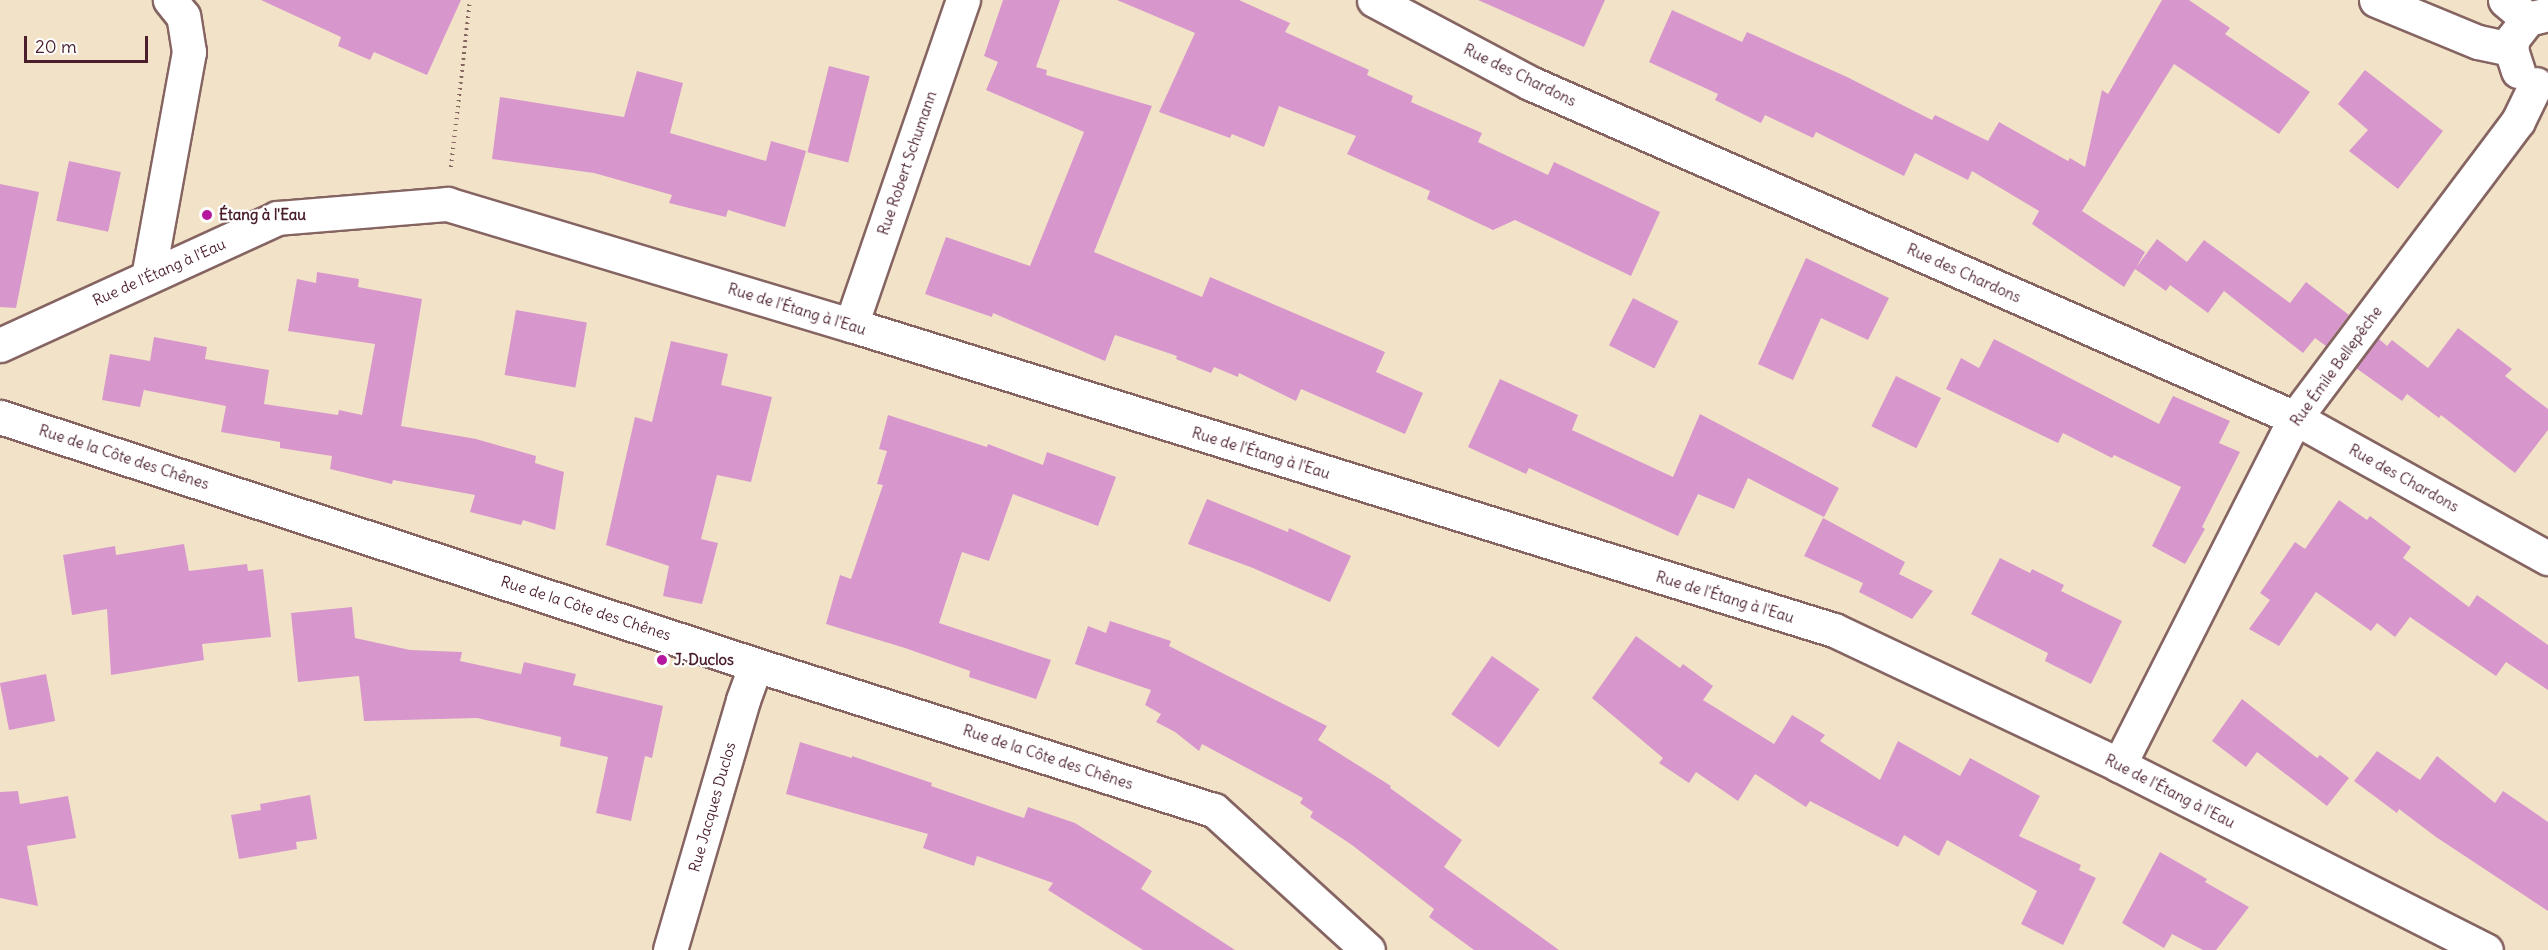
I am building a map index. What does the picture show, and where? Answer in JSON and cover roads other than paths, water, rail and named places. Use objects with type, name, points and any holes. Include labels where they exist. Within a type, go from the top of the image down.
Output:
[{"type":"street","points":[[148,277],[189,52],[183,16],[170,0]]},
{"type":"street","name":"Rue Robert Schumann","points":[[851,325],[963,0]]},
{"type":"street","name":"Rue des Chardons","points":[[1374,0],[1530,83],[2295,418],[2548,558]]},
{"type":"street","points":[[2376,0],[2478,42],[2511,49]]},
{"type":"street","points":[[2527,11],[2513,38],[2511,49],[2518,71],[2542,85]]},
{"type":"street","name":"Rue Émile Bellepêche","points":[[2119,765],[2295,418],[2518,121],[2542,85]]},
{"type":"street","name":"Rue de l'Étang à l'Eau","points":[[0,345],[277,218],[447,204],[851,325],[1834,630],[2119,765],[2486,950]]},
{"type":"street","name":"Rue de la Côte des Chênes","points":[[0,417],[756,665],[1214,810],[1368,950]]},
{"type":"street","name":"Rue Jacques Duclos","points":[[670,950],[742,699],[756,665]]},
{"type":"place","name":"Étang à l'Eau","points":[[207,215]]},
{"type":"place","name":"J. Duclos","points":[[662,660]]}]
